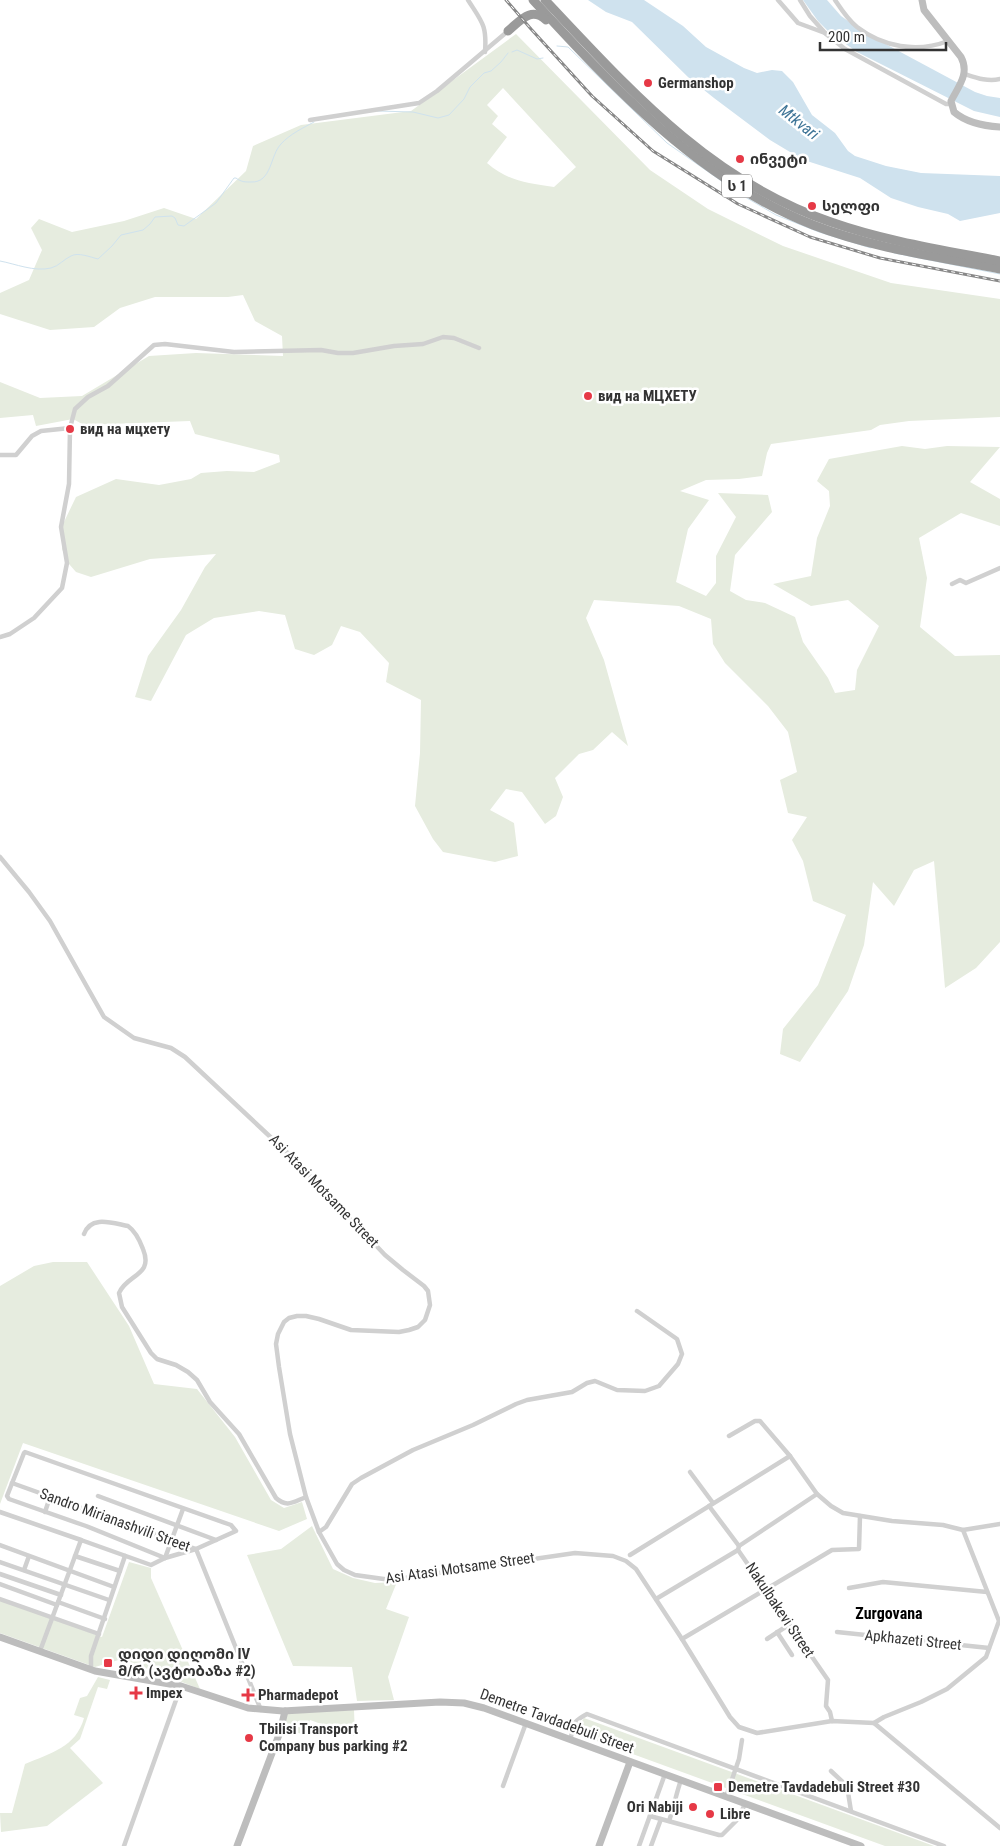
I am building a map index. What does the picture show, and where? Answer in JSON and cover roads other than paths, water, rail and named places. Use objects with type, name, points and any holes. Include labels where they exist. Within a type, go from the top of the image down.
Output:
[{"type":"highway","points":[[508,31],[526,15],[530,5],[528,0]]},
{"type":"highway","name":"ს 1","points":[[532,0],[635,106],[711,169],[766,203],[813,226],[848,236],[890,247],[1000,268]]},
{"type":"highway","name":"ს 1","points":[[545,0],[657,116],[704,154],[758,190],[809,214],[852,229],[899,241],[1000,261]]},
{"type":"highway","points":[[526,15],[537,14],[554,28],[562,31]]},
{"type":"main road","points":[[922,0],[924,10],[961,57],[965,66],[964,77],[950,103],[954,112],[970,122],[983,126],[1000,127]]},
{"type":"main road","name":"Demetre Tavdadebuli Street","points":[[0,1638],[90,1670],[181,1686],[235,1705],[261,1710],[285,1711],[452,1702],[484,1708],[861,1846]]},
{"type":"main road","points":[[237,1846],[280,1732],[285,1711]]},
{"type":"main road","points":[[599,1846],[630,1762]]},
{"type":"street","points":[[468,0],[483,24],[486,38],[485,52]]},
{"type":"street","points":[[778,0],[798,23],[826,34]]},
{"type":"street","points":[[800,0],[810,16],[826,34],[845,49],[946,104],[950,103]]},
{"type":"street","points":[[835,0],[856,27],[893,45],[906,48],[935,46],[948,41]]},
{"type":"street","points":[[310,120],[419,103],[437,92],[508,31]]},
{"type":"street","points":[[964,77],[1000,79]]},
{"type":"street","points":[[0,637],[10,634],[34,618],[62,588],[67,563],[61,527],[69,484],[70,428],[75,409],[88,397],[108,386],[154,346],[165,344],[234,352],[321,350],[353,353],[394,346],[423,344],[443,337],[454,338],[479,348]]},
{"type":"street","points":[[0,455],[16,455],[32,436],[41,431],[70,428]]},
{"type":"street","points":[[952,584],[960,580],[966,583],[1000,568]]},
{"type":"street","name":"Asi Atasi Motsame Street","points":[[0,857],[50,921],[104,1017],[134,1038],[171,1048],[185,1057],[294,1159],[385,1254],[428,1291],[430,1305],[425,1320],[418,1327],[409,1330],[398,1332],[352,1330],[306,1316],[289,1318],[281,1327],[276,1344],[279,1368],[290,1434],[306,1497],[319,1532],[332,1556],[344,1570],[370,1579],[391,1580],[575,1553],[602,1554],[626,1560],[636,1569],[730,1717],[739,1727],[748,1731],[764,1733],[832,1721],[874,1724]]},
{"type":"street","points":[[84,1234],[90,1225],[99,1221],[131,1228],[141,1245],[146,1261],[142,1270],[124,1285],[119,1293],[122,1307],[130,1323],[150,1354],[157,1359],[176,1365],[197,1380],[210,1402],[239,1434],[276,1498],[282,1504],[290,1504],[306,1497]]},
{"type":"street","points":[[319,1532],[326,1528],[352,1484],[361,1478],[413,1450],[473,1425],[516,1404],[527,1400],[572,1392],[587,1383],[595,1381],[617,1390],[645,1391],[659,1386],[678,1364],[682,1354],[677,1339],[637,1311]]},
{"type":"street","points":[[729,1436],[755,1421],[760,1421],[790,1456],[817,1494],[831,1506],[851,1515],[943,1525],[963,1530],[1000,1524]]},
{"type":"street","points":[[0,1512],[151,1566],[165,1558],[196,1549],[236,1531],[231,1525],[28,1452],[24,1453],[8,1498],[86,1526],[165,1558]]},
{"type":"street","points":[[630,1555],[790,1456]]},
{"type":"street","name":"Nakulbakevi Street","points":[[690,1472],[738,1548],[828,1680],[826,1706],[832,1721]]},
{"type":"street","name":"Sandro Mirianashvili Street","points":[[12,1483],[196,1549],[261,1710]]},
{"type":"street","points":[[656,1599],[738,1548],[817,1494]]},
{"type":"street","points":[[98,1496],[216,1540]]},
{"type":"street","points":[[45,1512],[50,1497]]},
{"type":"street","points":[[165,1558],[183,1509]]},
{"type":"street","points":[[682,1639],[765,1588],[832,1550],[859,1548],[860,1516]]},
{"type":"street","points":[[963,1530],[1000,1620],[986,1657],[947,1689],[921,1702],[884,1716],[874,1724],[1000,1828]]},
{"type":"street","points":[[40,1651],[81,1540]]},
{"type":"street","points":[[0,1545],[114,1586]]},
{"type":"street","points":[[24,1570],[29,1556]]},
{"type":"street","points":[[75,1556],[120,1571]]},
{"type":"street","points":[[90,1670],[91,1656],[125,1556]]},
{"type":"street","points":[[0,1562],[109,1600]]},
{"type":"street","points":[[0,1574],[61,1595]]},
{"type":"street","points":[[849,1588],[883,1582],[987,1592]]},
{"type":"street","points":[[0,1584],[104,1618]]},
{"type":"street","points":[[0,1598],[99,1634]]},
{"type":"street","points":[[767,1639],[790,1624]]},
{"type":"street","points":[[777,1632],[792,1654]]},
{"type":"street","name":"Apkhazeti Street","points":[[836,1632],[990,1648]]},
{"type":"street","points":[[124,1846],[181,1686]]},
{"type":"street","name":"Demetre Tavdadebuli Street","points":[[570,1740],[577,1718],[587,1714],[944,1846]]},
{"type":"street","points":[[503,1786],[526,1723]]},
{"type":"street","points":[[726,1797],[736,1768],[742,1740]]},
{"type":"street","points":[[831,1771],[847,1786],[851,1811]]},
{"type":"street","points":[[639,1846],[665,1774]]},
{"type":"street","points":[[669,1821],[675,1805],[674,1797],[681,1780]]},
{"type":"street","points":[[650,1816],[722,1835],[738,1819],[745,1804]]},
{"type":"street","points":[[651,1846],[661,1819]]},
{"type":"water","name":"Mtkvari","points":[[588,0],[644,0],[683,26],[706,47],[744,68],[757,73],[772,70],[782,71],[793,82],[812,115],[835,133],[848,151],[855,156],[886,166],[921,173],[1000,176],[1000,213],[960,221],[948,214],[891,198],[860,178],[810,162],[790,152],[770,140],[689,78],[632,22],[606,12]]},
{"type":"water","points":[[803,0],[827,0],[841,16],[865,33],[975,92],[1000,98],[1000,117],[974,111],[857,52],[829,32],[818,21]]},
{"type":"waterway","points":[[557,46],[568,47],[667,143],[740,194],[776,215],[819,232],[871,248]]},
{"type":"waterway","points":[[512,52],[517,50],[537,59],[543,58]]},
{"type":"waterway","points":[[377,111],[413,112],[438,118],[449,115],[464,99],[470,87],[484,73],[491,71],[508,53]]},
{"type":"waterway","points":[[0,261],[32,268],[51,268],[57,266],[68,257],[77,254],[98,259],[121,235],[143,230],[155,217],[172,216],[178,225],[184,226],[216,203],[234,178],[243,182],[258,181],[263,178],[270,168],[277,149],[281,144],[292,134],[314,122]]},
{"type":"waterway","points":[[894,253],[1000,274]]},
{"type":"railway","points":[[506,0],[592,96],[653,151],[738,204],[810,237],[880,258],[1000,281]]},
{"type":"place","name":"Germanshop","points":[[648,83]]},
{"type":"place","name":"ინვეტი","points":[[740,159]]},
{"type":"place","name":"სელფი","points":[[812,206]]},
{"type":"place","name":"вид на МЦХЕТУ","points":[[588,396]]},
{"type":"place","name":"вид на мцхету","points":[[70,429]]},
{"type":"place","name":"დიდი დიღომი IV მ/რ (ავტობაზა #2)","points":[[108,1663]]},
{"type":"place","name":"Impex","points":[[136,1693]]},
{"type":"place","name":"Pharmadepot","points":[[248,1695]]},
{"type":"place","name":"Tbilisi Transport Company bus parking #2","points":[[249,1738]]},
{"type":"place","name":"Demetre Tavdadebuli Street #30","points":[[718,1787]]},
{"type":"place","name":"Ori Nabiji","points":[[693,1807]]},
{"type":"place","name":"Libre","points":[[710,1814]]},
{"type":"district","name":"Zurgovana","points":[[889,1613]]}]
